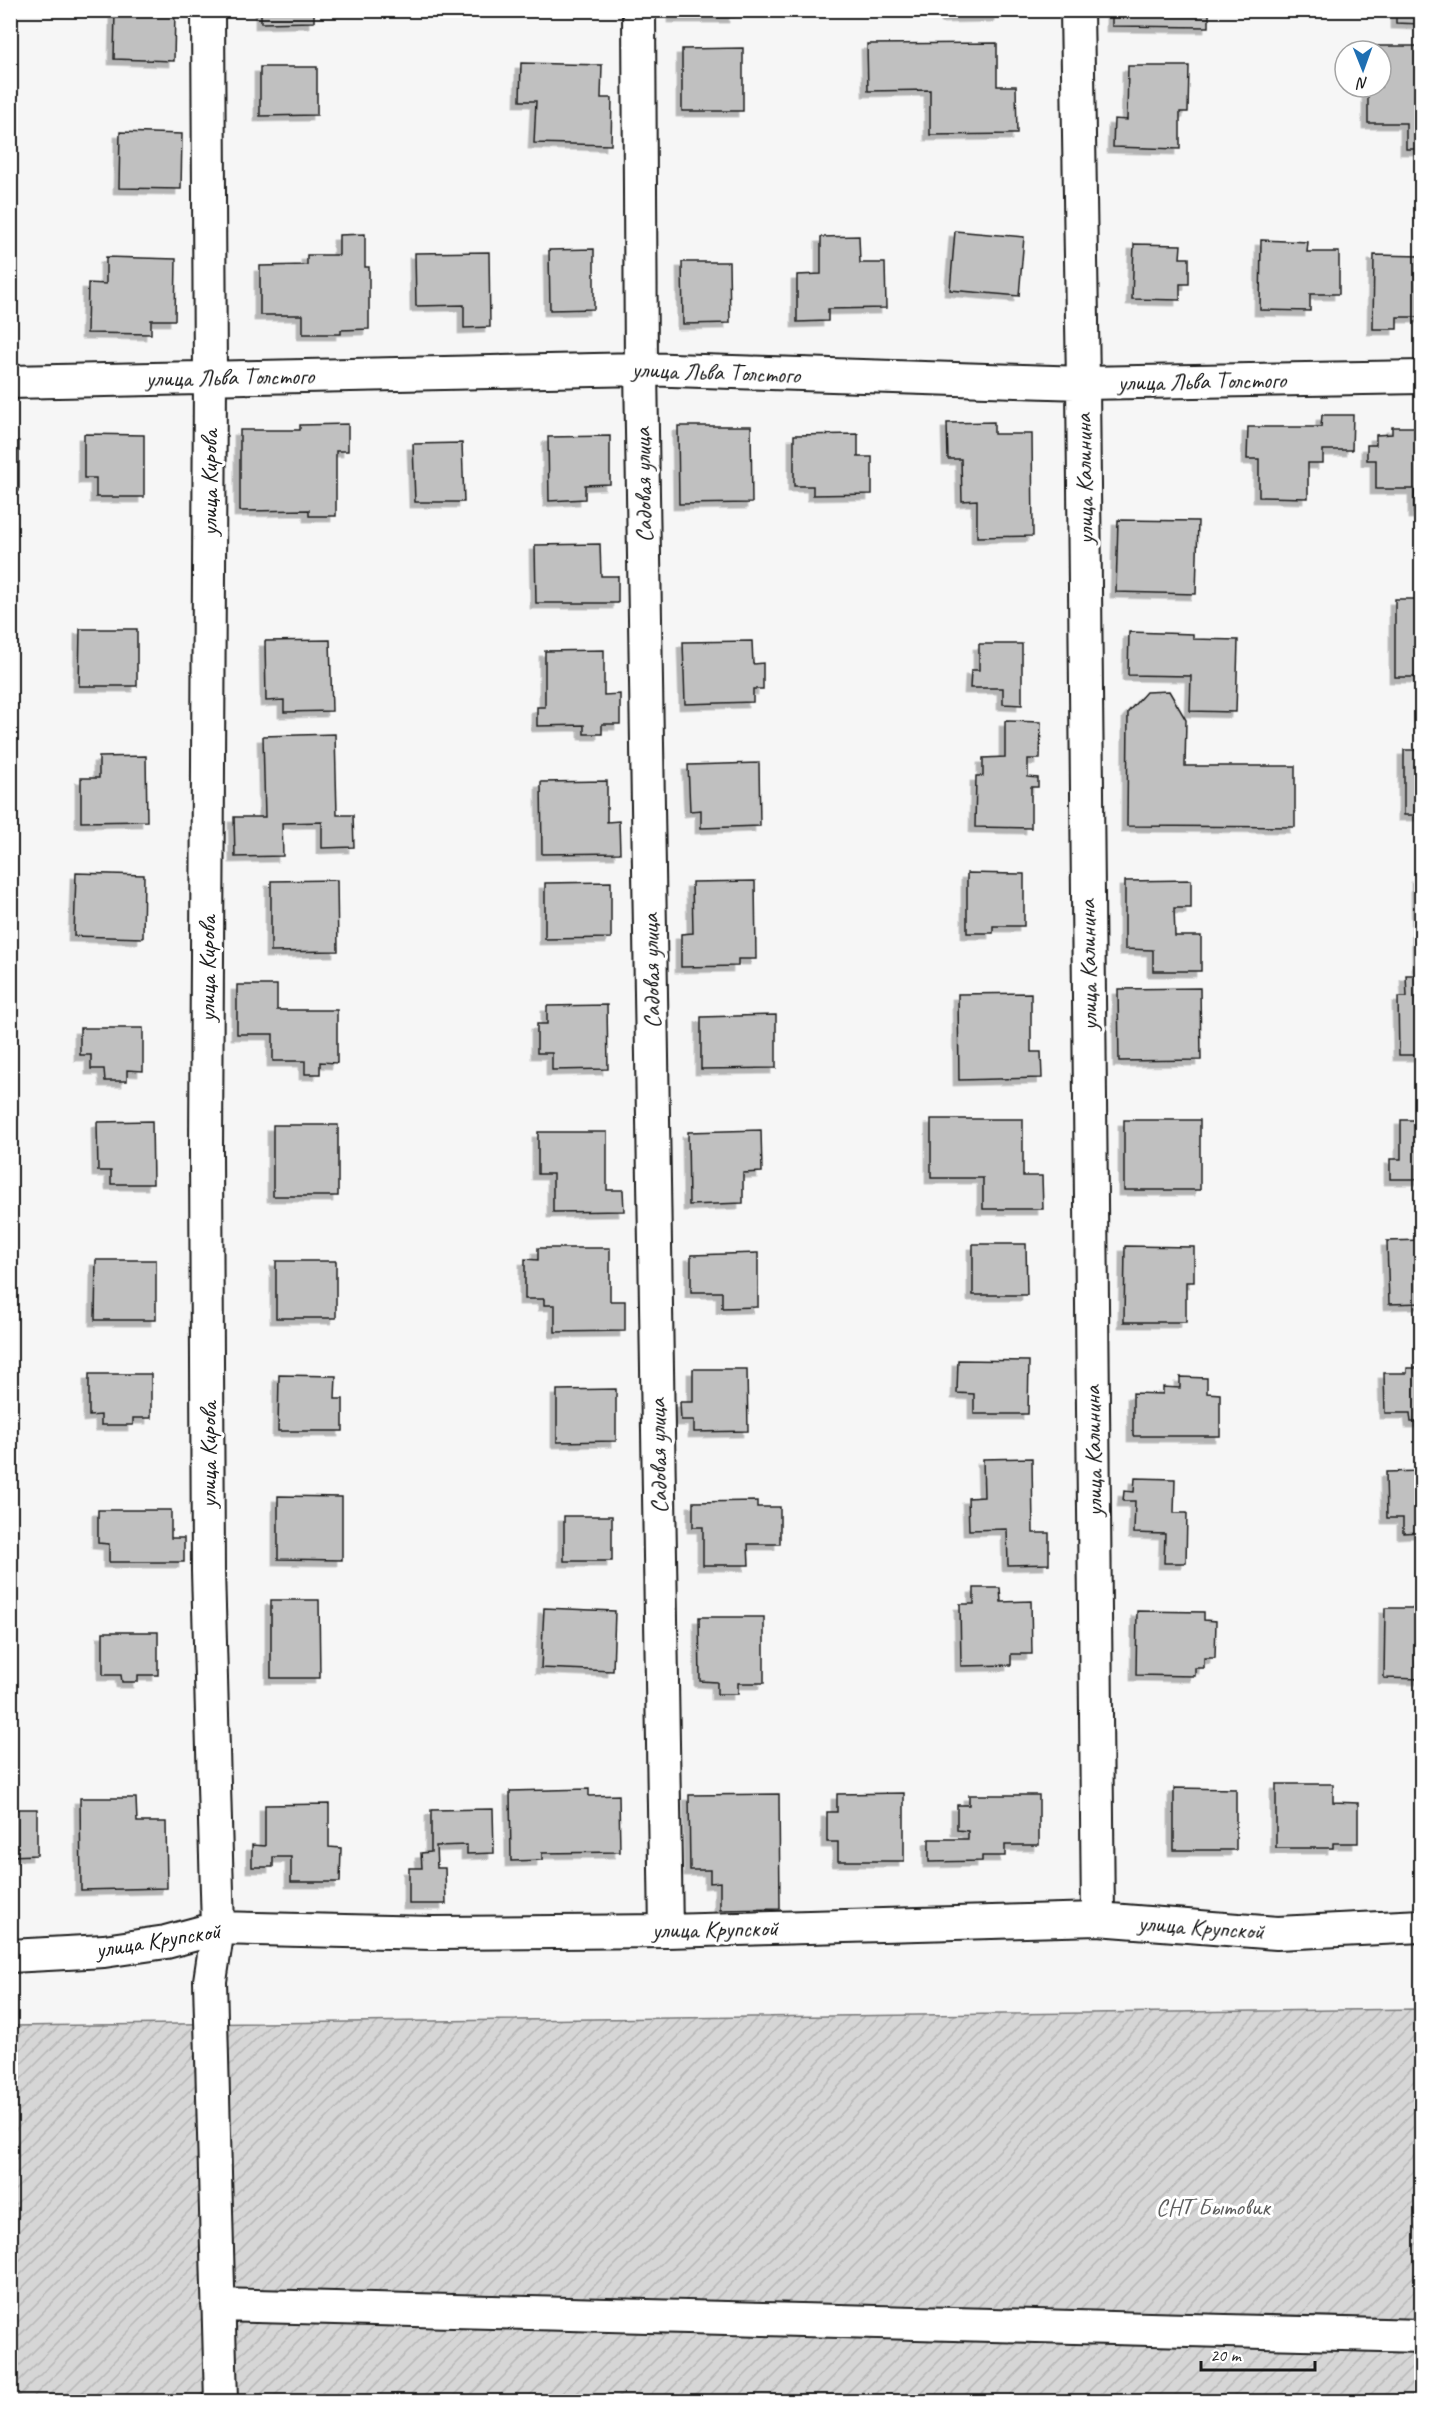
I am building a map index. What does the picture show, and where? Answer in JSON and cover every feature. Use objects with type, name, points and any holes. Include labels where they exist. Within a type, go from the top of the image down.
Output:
[{"type":"street","name":"улица Кирова","points":[[208,10],[210,377],[206,1152],[208,1571],[218,1928],[210,1981],[221,2402]]},
{"type":"street","name":"Садовая улица","points":[[639,10],[641,369],[666,1930]]},
{"type":"street","name":"улица Калинина","points":[[1077,10],[1083,383],[1098,1919]]},
{"type":"street","name":"улица Льва Толстого","points":[[10,382],[641,369],[1083,383],[1422,377]]},
{"type":"street","name":"улица Крупской","points":[[10,1956],[104,1951],[166,1942],[218,1928],[433,1933],[666,1930],[1098,1919],[1276,1933],[1422,1926]]},
{"type":"street","points":[[218,2305],[1422,2336]]},
{"type":"green space","name":"СНТ Бытовик","points":[[1421,2009],[1421,2401],[11,2401],[10,2026]]},
{"type":"building","points":[[115,10],[175,10],[174,61],[114,59]]},
{"type":"building","points":[[261,10],[314,10],[314,22],[261,23]]},
{"type":"building","points":[[673,10],[734,10],[734,17],[673,17]]},
{"type":"building","points":[[947,10],[999,10],[999,16],[947,17]]},
{"type":"building","points":[[1112,10],[1209,10],[1209,27],[1112,26]]},
{"type":"building","points":[[1396,10],[1422,10],[1422,24],[1396,23]]},
{"type":"building","points":[[997,43],[997,86],[1016,86],[1017,134],[930,135],[930,90],[868,91],[867,44]]},
{"type":"building","points":[[1393,46],[1422,46],[1422,149],[1406,149],[1406,123],[1368,123],[1368,99],[1393,99]]},
{"type":"building","points":[[743,48],[743,111],[682,111],[682,49]]},
{"type":"building","points":[[521,63],[602,65],[601,98],[612,98],[611,145],[534,143],[536,101],[520,101]]},
{"type":"building","points":[[1128,66],[1189,66],[1188,112],[1180,112],[1180,149],[1113,147],[1114,119],[1127,120]]},
{"type":"building","points":[[260,67],[317,67],[317,115],[260,116]]},
{"type":"building","points":[[120,132],[182,134],[181,189],[119,188]]},
{"type":"building","points":[[955,231],[1024,237],[1019,296],[950,290]]},
{"type":"building","points":[[365,234],[365,267],[369,267],[369,329],[341,330],[341,334],[303,334],[303,315],[260,315],[260,266],[307,265],[307,255],[339,255],[339,235]]},
{"type":"building","points":[[859,236],[860,263],[885,263],[886,308],[828,309],[828,321],[797,322],[797,275],[821,274],[821,237]]},
{"type":"building","points":[[1261,240],[1308,242],[1307,252],[1339,252],[1339,294],[1310,294],[1310,311],[1260,310]]},
{"type":"building","points":[[1134,244],[1181,245],[1180,258],[1189,258],[1189,284],[1180,284],[1180,300],[1132,299]]},
{"type":"building","points":[[594,249],[594,309],[550,310],[549,250]]},
{"type":"building","points":[[489,252],[490,327],[464,328],[464,305],[416,306],[415,253]]},
{"type":"building","points":[[1374,255],[1422,256],[1422,317],[1397,317],[1397,329],[1373,329]]},
{"type":"building","points":[[106,257],[176,259],[175,320],[151,320],[151,334],[87,333],[88,283],[106,284]]},
{"type":"building","points":[[682,262],[729,262],[730,323],[683,324]]},
{"type":"building","points":[[1322,415],[1353,415],[1352,450],[1323,450],[1323,463],[1308,463],[1308,498],[1259,497],[1259,459],[1247,459],[1248,427],[1321,427]]},
{"type":"building","points":[[994,422],[994,434],[1032,434],[1033,536],[977,537],[977,500],[962,501],[961,459],[948,459],[947,423]]},
{"type":"building","points":[[348,424],[348,451],[336,451],[336,516],[309,516],[309,510],[240,511],[240,430],[300,430],[300,425]]},
{"type":"building","points":[[678,426],[751,426],[752,503],[679,504]]},
{"type":"building","points":[[1392,427],[1416,427],[1416,436],[1422,436],[1422,513],[1414,513],[1414,489],[1376,489],[1376,460],[1367,460],[1367,445],[1376,445],[1376,435],[1392,434]]},
{"type":"building","points":[[84,434],[144,435],[144,497],[96,497],[96,478],[84,478]]},
{"type":"building","points":[[858,434],[858,457],[872,457],[872,494],[813,495],[813,486],[794,486],[794,435]]},
{"type":"building","points":[[610,436],[610,484],[585,485],[585,499],[549,501],[548,437]]},
{"type":"building","points":[[10,441],[19,441],[19,491],[10,491]]},
{"type":"building","points":[[462,443],[464,502],[415,502],[413,444]]},
{"type":"building","points":[[1118,520],[1198,521],[1196,594],[1116,592]]},
{"type":"building","points":[[600,544],[601,576],[618,576],[618,603],[536,603],[535,545]]},
{"type":"building","points":[[1395,599],[1422,599],[1422,677],[1395,677]]},
{"type":"building","points":[[80,629],[137,629],[137,686],[79,686]]},
{"type":"building","points":[[1129,632],[1193,634],[1193,639],[1238,640],[1236,712],[1190,711],[1191,676],[1128,675]]},
{"type":"building","points":[[330,640],[332,711],[284,712],[284,700],[266,701],[265,641]]},
{"type":"building","points":[[752,641],[753,664],[763,663],[763,689],[753,689],[753,702],[685,704],[683,642]]},
{"type":"building","points":[[979,644],[1022,644],[1022,705],[1003,704],[1003,688],[970,688],[971,670],[979,670]]},
{"type":"building","points":[[604,650],[604,695],[620,694],[620,724],[602,724],[602,734],[584,734],[584,725],[537,726],[537,707],[545,707],[545,651]]},
{"type":"building","points":[[1169,691],[1186,720],[1185,766],[1295,766],[1295,827],[1127,826],[1128,712],[1146,692]]},
{"type":"building","points":[[1005,721],[1041,722],[1040,759],[1028,759],[1028,777],[1038,778],[1038,787],[1031,787],[1031,828],[975,827],[976,776],[983,776],[983,758],[1005,757]]},
{"type":"building","points":[[335,734],[337,815],[353,815],[354,847],[322,848],[322,822],[282,823],[283,856],[235,857],[234,817],[265,817],[263,736]]},
{"type":"building","points":[[1404,750],[1422,750],[1422,815],[1404,815]]},
{"type":"building","points":[[146,756],[147,821],[81,822],[81,778],[99,778],[99,757]]},
{"type":"building","points":[[759,763],[760,826],[701,828],[701,810],[690,811],[688,765]]},
{"type":"building","points":[[607,781],[607,822],[619,821],[620,853],[542,854],[541,782]]},
{"type":"building","points":[[76,873],[144,875],[143,938],[74,936]]},
{"type":"building","points":[[967,873],[1024,874],[1024,926],[993,926],[993,933],[967,933]]},
{"type":"building","points":[[1417,877],[1422,877],[1422,967],[1418,967]]},
{"type":"building","points":[[337,880],[338,951],[271,952],[271,881]]},
{"type":"building","points":[[1191,880],[1191,908],[1174,908],[1175,936],[1201,936],[1201,971],[1153,971],[1153,950],[1125,949],[1125,881]]},
{"type":"building","points":[[755,881],[756,959],[738,959],[738,966],[681,967],[681,934],[693,933],[692,882]]},
{"type":"building","points":[[611,882],[611,938],[545,939],[545,883]]},
{"type":"building","points":[[1406,975],[1422,975],[1422,1055],[1399,1055],[1398,997],[1407,997]]},
{"type":"building","points":[[237,985],[277,985],[277,1010],[337,1010],[337,1063],[320,1062],[320,1074],[305,1074],[305,1061],[273,1061],[273,1034],[237,1034]]},
{"type":"building","points":[[1200,988],[1201,1060],[1119,1061],[1118,989]]},
{"type":"building","points":[[1031,993],[1031,1052],[1041,1052],[1042,1078],[959,1080],[958,994]]},
{"type":"building","points":[[607,1005],[608,1069],[552,1070],[552,1053],[537,1053],[537,1024],[547,1024],[547,1006]]},
{"type":"building","points":[[776,1015],[776,1068],[701,1069],[701,1017]]},
{"type":"building","points":[[80,1028],[143,1028],[143,1071],[127,1070],[127,1081],[105,1081],[104,1069],[91,1069],[91,1055],[80,1055]]},
{"type":"building","points":[[931,1119],[1023,1119],[1023,1176],[1042,1176],[1043,1209],[983,1209],[983,1178],[931,1178]]},
{"type":"building","points":[[1124,1120],[1200,1120],[1200,1190],[1124,1190]]},
{"type":"building","points":[[1401,1120],[1422,1120],[1422,1179],[1390,1179],[1390,1159],[1401,1159]]},
{"type":"building","points":[[152,1121],[153,1184],[111,1184],[111,1171],[98,1171],[97,1122]]},
{"type":"building","points":[[273,1125],[338,1125],[338,1196],[273,1196]]},
{"type":"building","points":[[761,1130],[762,1172],[743,1173],[743,1203],[689,1205],[688,1132]]},
{"type":"building","points":[[538,1132],[607,1132],[607,1190],[623,1190],[624,1211],[553,1212],[553,1174],[538,1174]]},
{"type":"building","points":[[1422,1240],[1422,1303],[1389,1304],[1387,1241]]},
{"type":"building","points":[[973,1244],[1026,1244],[1027,1295],[973,1295]]},
{"type":"building","points":[[1125,1246],[1194,1247],[1194,1282],[1186,1282],[1186,1322],[1124,1322]]},
{"type":"building","points":[[538,1248],[610,1248],[610,1301],[625,1301],[625,1331],[555,1332],[555,1305],[544,1305],[544,1299],[525,1299],[525,1259],[538,1260]]},
{"type":"building","points":[[758,1253],[758,1307],[722,1308],[722,1292],[691,1292],[691,1255]]},
{"type":"building","points":[[96,1260],[156,1260],[156,1320],[95,1320]]},
{"type":"building","points":[[276,1261],[336,1261],[336,1318],[276,1318]]},
{"type":"building","points":[[958,1360],[1029,1361],[1028,1414],[974,1414],[974,1394],[957,1393]]},
{"type":"building","points":[[1407,1368],[1422,1368],[1422,1422],[1411,1422],[1410,1413],[1385,1413],[1384,1373],[1407,1373]]},
{"type":"building","points":[[693,1369],[747,1369],[748,1431],[694,1432],[694,1420],[681,1420],[680,1402],[693,1402]]},
{"type":"building","points":[[89,1374],[151,1374],[151,1418],[133,1418],[133,1425],[101,1425],[101,1415],[89,1416]]},
{"type":"building","points":[[279,1375],[336,1376],[335,1399],[343,1399],[343,1431],[278,1431]]},
{"type":"building","points":[[1180,1377],[1207,1378],[1207,1393],[1220,1394],[1220,1436],[1133,1436],[1133,1393],[1163,1394],[1163,1387],[1180,1388]]},
{"type":"building","points":[[616,1389],[616,1441],[557,1442],[557,1390]]},
{"type":"building","points":[[1032,1458],[1033,1533],[1049,1533],[1049,1564],[1008,1565],[1007,1529],[969,1530],[968,1498],[984,1497],[983,1459]]},
{"type":"building","points":[[1422,1471],[1422,1532],[1403,1533],[1403,1518],[1387,1518],[1386,1472]]},
{"type":"building","points":[[1135,1478],[1175,1479],[1174,1513],[1187,1513],[1186,1563],[1164,1563],[1165,1534],[1134,1533],[1135,1501],[1123,1501],[1124,1491],[1134,1492]]},
{"type":"building","points":[[278,1496],[342,1497],[342,1560],[278,1559]]},
{"type":"building","points":[[757,1501],[757,1507],[780,1507],[780,1544],[748,1544],[749,1565],[703,1565],[703,1527],[693,1527],[693,1502]]},
{"type":"building","points":[[98,1510],[171,1510],[171,1538],[184,1538],[184,1562],[109,1562],[109,1544],[98,1543]]},
{"type":"building","points":[[564,1516],[612,1516],[612,1561],[564,1561]]},
{"type":"building","points":[[974,1588],[1000,1588],[1001,1602],[1031,1601],[1032,1654],[1011,1654],[1011,1665],[961,1666],[960,1604],[974,1604]]},
{"type":"building","points":[[271,1600],[319,1600],[320,1678],[271,1678]]},
{"type":"building","points":[[544,1608],[615,1611],[613,1671],[541,1668]]},
{"type":"building","points":[[1385,1608],[1422,1608],[1422,1679],[1384,1678]]},
{"type":"building","points":[[1137,1611],[1204,1612],[1204,1620],[1216,1621],[1215,1658],[1204,1658],[1204,1668],[1195,1668],[1195,1676],[1136,1675]]},
{"type":"building","points":[[699,1617],[764,1617],[764,1683],[738,1683],[738,1694],[717,1694],[717,1682],[700,1681]]},
{"type":"building","points":[[103,1632],[158,1632],[158,1675],[138,1675],[138,1682],[122,1682],[121,1675],[103,1675]]},
{"type":"building","points":[[1276,1784],[1333,1784],[1333,1802],[1358,1803],[1358,1843],[1333,1843],[1333,1848],[1276,1848]]},
{"type":"building","points":[[1174,1788],[1236,1789],[1236,1850],[1174,1850]]},
{"type":"building","points":[[589,1789],[589,1796],[619,1795],[620,1852],[542,1853],[542,1860],[511,1861],[510,1791]]},
{"type":"building","points":[[904,1793],[904,1861],[838,1861],[838,1842],[827,1842],[827,1812],[837,1812],[837,1794]]},
{"type":"building","points":[[779,1794],[780,1909],[720,1910],[720,1882],[710,1883],[710,1870],[690,1870],[689,1795]]},
{"type":"building","points":[[969,1795],[1039,1795],[1039,1845],[1005,1845],[1005,1856],[982,1856],[982,1861],[929,1862],[929,1839],[968,1839],[968,1831],[957,1830],[957,1805],[969,1805]]},
{"type":"building","points":[[80,1798],[136,1798],[137,1822],[166,1822],[167,1888],[81,1890]]},
{"type":"building","points":[[329,1804],[329,1847],[341,1848],[340,1882],[291,1882],[291,1857],[273,1857],[273,1867],[252,1867],[252,1845],[265,1846],[265,1805]]},
{"type":"building","points":[[10,1809],[37,1809],[37,1855],[10,1856]]},
{"type":"building","points":[[493,1809],[494,1853],[467,1854],[467,1845],[436,1846],[437,1868],[445,1868],[446,1904],[409,1904],[409,1868],[422,1868],[421,1853],[431,1852],[431,1810]]}]
